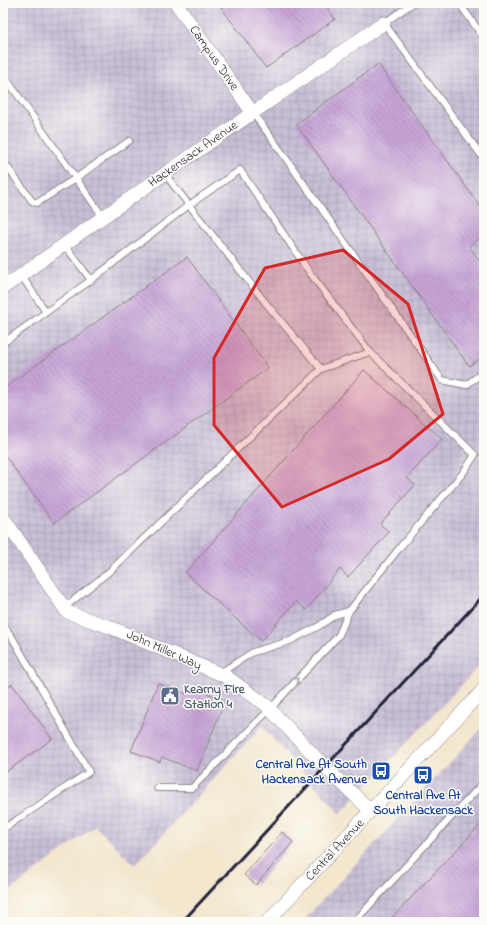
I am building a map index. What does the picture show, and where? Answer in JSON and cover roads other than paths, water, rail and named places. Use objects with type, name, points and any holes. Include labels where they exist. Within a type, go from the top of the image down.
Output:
[{"type":"street","name":"Campus Drive","points":[[176,3],[252,112]]},
{"type":"street","name":"Hackensack Avenue","points":[[3,288],[252,112],[384,23]]},
{"type":"street","name":"John Miller Way","points":[[3,517],[67,612],[110,627],[227,677],[270,709],[325,767],[371,811]]},
{"type":"street","name":"Central Avenue","points":[[267,922],[483,691]]},
{"type":"lane","points":[[413,3],[384,23],[484,159]]},
{"type":"lane","points":[[459,3],[484,38]]},
{"type":"lane","points":[[3,74],[103,217]]},
{"type":"lane","points":[[252,112],[442,380],[466,385],[484,372]]},
{"type":"lane","points":[[3,161],[32,201],[37,203],[129,141]]},
{"type":"lane","points":[[3,343],[91,280],[189,205],[240,170],[310,272],[370,352],[475,455],[463,473],[401,546],[349,611],[338,635],[270,709],[192,788],[157,788]]},
{"type":"lane","points":[[165,174],[264,302],[321,370]]},
{"type":"lane","points":[[64,244],[91,280]]},
{"type":"lane","points":[[21,275],[46,312]]},
{"type":"lane","points":[[65,607],[110,571],[321,370],[370,352]]},
{"type":"lane","points":[[218,674],[253,652],[290,641],[319,626],[335,615],[349,611]]},
{"type":"lane","points":[[3,625],[12,637],[89,772],[3,829]]},
{"type":"lane","points":[[354,922],[484,782]]},
{"type":"railway","points":[[182,922],[484,595]]},
{"type":"place","name":"Kearny Fire Station 4","points":[[170,696]]},
{"type":"place","name":"Central Ave At South Hackensack Avenue","points":[[381,771]]},
{"type":"place","name":"Central Ave At South Hackensack","points":[[423,775]]}]
